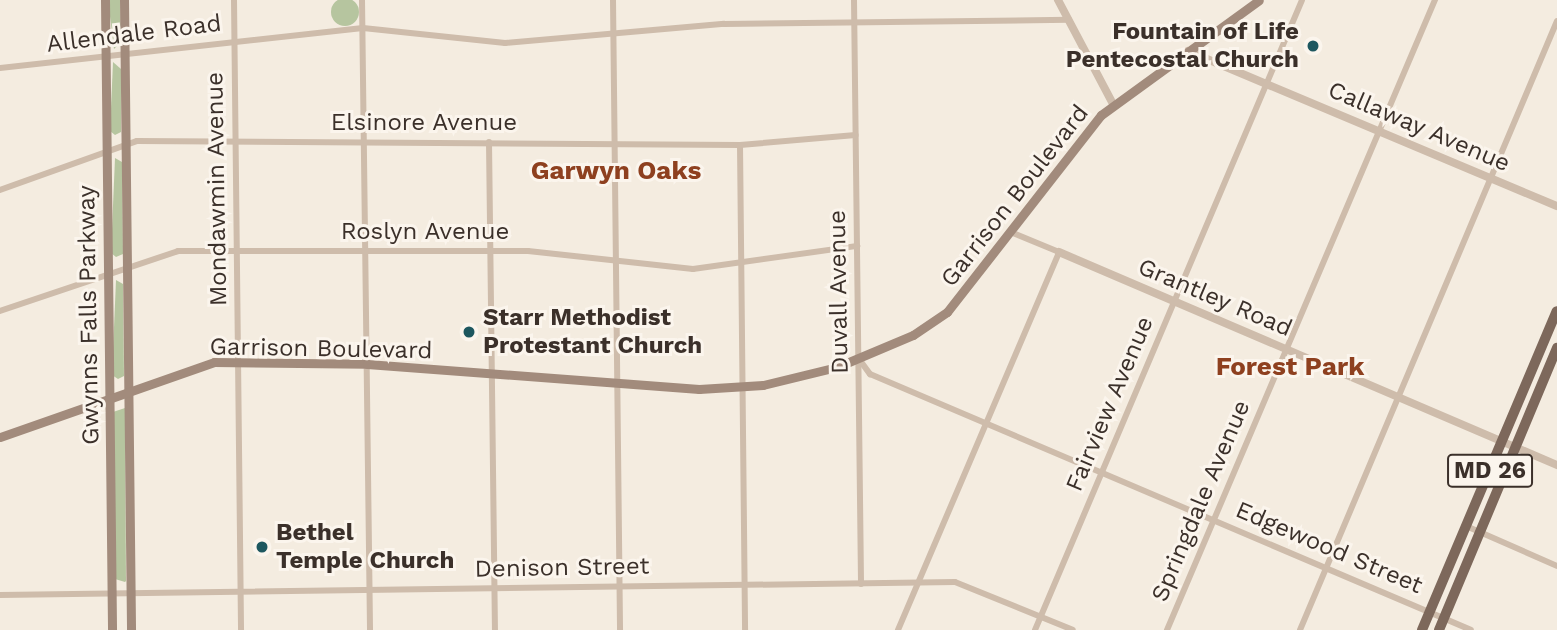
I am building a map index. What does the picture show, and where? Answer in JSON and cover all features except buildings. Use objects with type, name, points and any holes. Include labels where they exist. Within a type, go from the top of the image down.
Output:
[{"type":"main road","name":"Gwynns Falls Parkway","points":[[105,0],[113,630]]},
{"type":"main road","name":"Gwynns Falls Parkway","points":[[124,0],[131,630]]},
{"type":"main road","name":"Garrison Boulevard","points":[[0,437],[195,366],[238,362],[367,364],[618,384],[743,387],[859,359],[944,314],[1013,233],[1113,104],[1188,51],[1247,4],[1259,0]]},
{"type":"main road","name":"MD 26","points":[[1422,630],[1502,442],[1552,336],[1557,311]]},
{"type":"main road","name":"MD 26","points":[[1438,630],[1557,348]]},
{"type":"street","name":"Mondawmin Avenue","points":[[234,0],[242,630]]},
{"type":"street","points":[[362,0],[370,630]]},
{"type":"street","points":[[613,0],[620,630]]},
{"type":"street","name":"Duvall Avenue","points":[[855,0],[862,584]]},
{"type":"street","points":[[1058,0],[1113,104]]},
{"type":"street","name":"Fairview Avenue","points":[[1035,630],[1302,0]]},
{"type":"street","name":"Springdale Avenue","points":[[1167,630],[1435,0]]},
{"type":"street","name":"Allendale Road","points":[[0,68],[363,28],[505,43],[614,34],[855,22],[1069,20]]},
{"type":"street","points":[[1300,630],[1557,22]]},
{"type":"street","name":"Callaway Avenue","points":[[1188,51],[1557,206]]},
{"type":"street","name":"Elsinore Avenue","points":[[0,190],[126,143],[489,142],[740,145],[856,135]]},
{"type":"street","points":[[489,142],[495,630]]},
{"type":"street","points":[[740,145],[746,630]]},
{"type":"street","name":"Grantley Road","points":[[1013,233],[1557,466]]},
{"type":"street","name":"Roslyn Avenue","points":[[0,311],[127,264],[178,251],[491,250],[616,262],[741,265],[858,246]]},
{"type":"street","points":[[898,630],[1059,252]]},
{"type":"street","name":"Edgewood Street","points":[[859,359],[864,371],[1471,630]]},
{"type":"street","points":[[1466,526],[1557,566]]},
{"type":"street","name":"Denison Street","points":[[0,595],[963,584],[1073,630]]},
{"type":"green space","points":[[345,-2],[355,2],[359,12],[355,22],[345,26],[335,22],[331,12],[335,2]]},
{"type":"green space","points":[[108,0],[120,0],[121,42],[114,49]]},
{"type":"green space","points":[[113,62],[121,69],[121,132],[115,135],[110,131]]},
{"type":"green space","points":[[115,158],[122,162],[123,254],[116,257],[111,253]]},
{"type":"green space","points":[[116,280],[123,284],[124,376],[118,379],[112,375]]},
{"type":"green space","points":[[125,408],[125,582],[115,579],[113,412]]},
{"type":"place","name":"Fountain of Life Pentecostal Church","points":[[1313,46]]},
{"type":"place","name":"Starr Methodist Protestant Church","points":[[469,332]]},
{"type":"place","name":"Bethel Temple Church","points":[[262,547]]},
{"type":"district","name":"Garwyn Oaks","points":[[616,171]]},
{"type":"district","name":"Forest Park","points":[[1290,367]]}]
